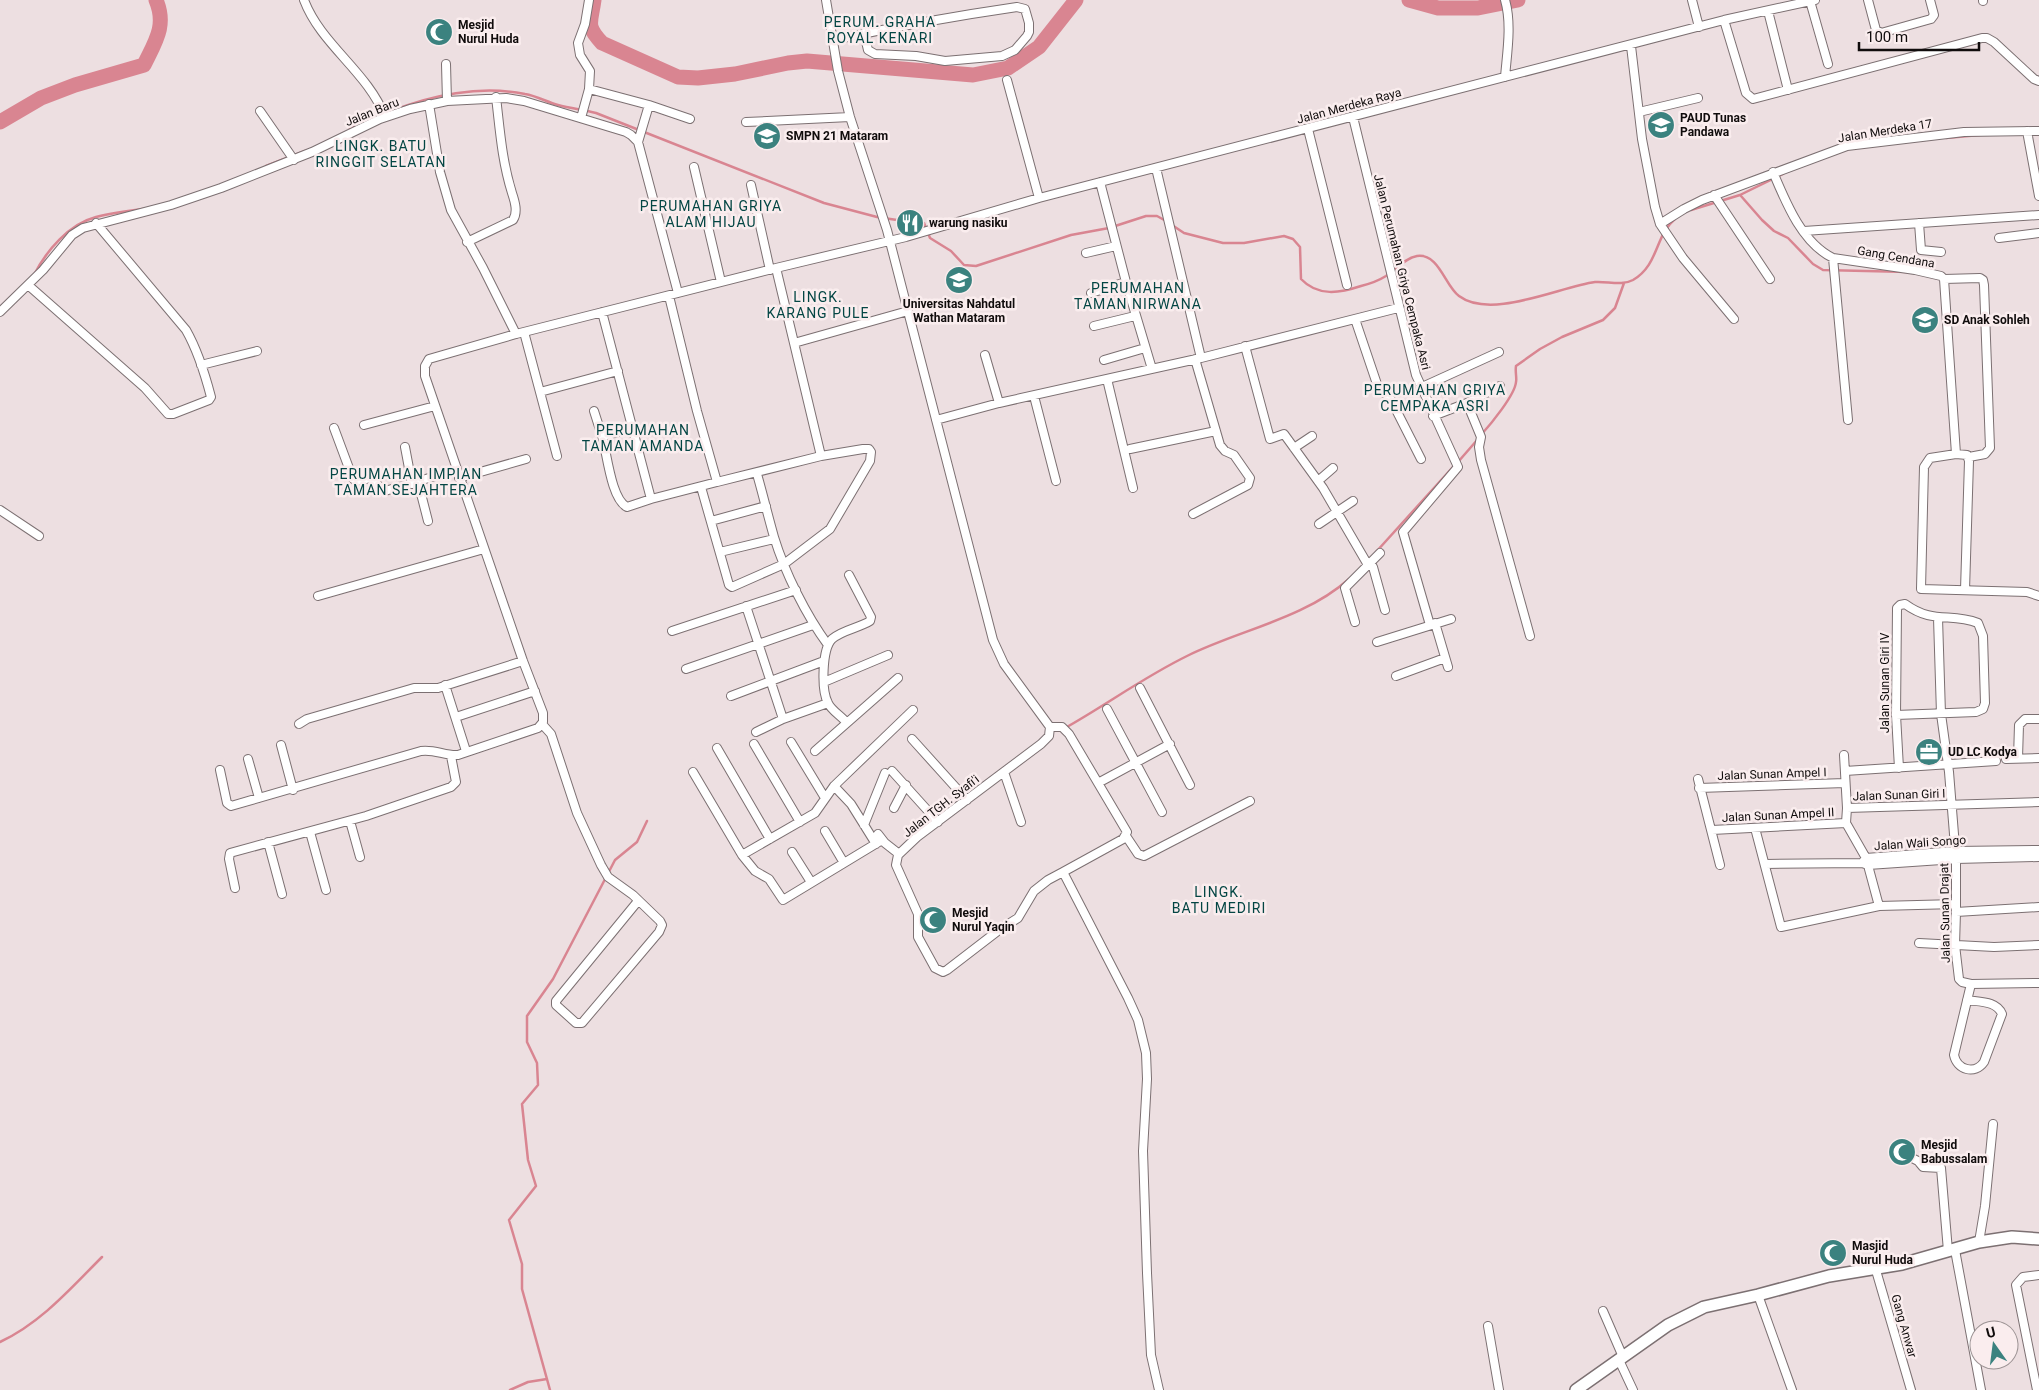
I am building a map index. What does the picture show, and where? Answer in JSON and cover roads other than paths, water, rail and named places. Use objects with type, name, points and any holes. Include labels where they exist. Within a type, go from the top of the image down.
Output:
[{"type":"street","points":[[304,0],[318,28],[343,56],[375,98],[384,115]]},
{"type":"street","points":[[581,118],[582,107],[589,89],[590,71],[580,55],[578,43],[585,24],[589,0]]},
{"type":"street","points":[[826,0],[838,71],[850,117],[890,240],[996,647],[1004,664],[1050,728],[1064,729],[1125,826],[1126,836],[1138,854],[1144,856],[1250,801]]},
{"type":"street","points":[[1692,0],[1699,27]]},
{"type":"street","points":[[1868,0],[1876,30],[1881,32],[1931,19],[1934,14],[1930,0]]},
{"type":"street","points":[[1813,1],[1828,64]]},
{"type":"street","name":"Jalan Merdeka Raya","points":[[435,406],[424,373],[425,366],[429,360],[516,334],[906,237],[1039,198],[1631,46],[1724,20],[1813,1]]},
{"type":"street","points":[[1505,77],[1508,40],[1506,3]]},
{"type":"street","points":[[833,43],[864,33],[1016,7],[1025,9],[1028,16],[1029,32],[1015,50],[1002,56],[945,61],[916,56],[874,54],[868,50],[864,33]]},
{"type":"street","points":[[1768,11],[1788,90]]},
{"type":"street","points":[[1724,20],[1748,96],[1753,99],[1982,38],[1987,38],[1994,42],[2034,79],[2039,81]]},
{"type":"street","points":[[1631,46],[1650,181],[1661,226],[1734,319]]},
{"type":"street","points":[[446,64],[446,97]]},
{"type":"street","points":[[1007,80],[1039,198]]},
{"type":"street","points":[[589,89],[649,105],[690,119]]},
{"type":"street","name":"Jalan Baru","points":[[0,312],[28,285],[72,235],[83,228],[96,223],[171,205],[237,182],[384,115],[429,104],[446,97],[516,99],[626,132],[638,140]]},
{"type":"street","points":[[467,242],[513,220],[516,214],[504,165],[496,97]]},
{"type":"street","points":[[1639,112],[1698,98]]},
{"type":"street","points":[[429,104],[440,172],[451,210],[516,334]]},
{"type":"street","points":[[649,105],[638,140],[678,293]]},
{"type":"street","points":[[260,111],[291,156]]},
{"type":"street","points":[[746,122],[850,117]]},
{"type":"street","name":"Jalan Perumahan Griya Cempaka Asri","points":[[1353,117],[1398,308],[1420,388],[1458,467],[1403,532],[1433,624]]},
{"type":"street","points":[[1308,129],[1348,285]]},
{"type":"street","name":"Jalan Merdeka 17","points":[[1661,226],[1684,209],[1775,177],[1847,146],[1964,132],[2028,134],[2039,130]]},
{"type":"street","points":[[2028,134],[2039,196]]},
{"type":"street","points":[[694,168],[721,282]]},
{"type":"street","points":[[1156,168],[1170,222],[1198,358],[1216,431],[1223,450],[1231,453],[1250,478],[1248,485],[1193,514]]},
{"type":"street","name":"Gang Cendana","points":[[1775,177],[1804,232],[1835,266],[1914,270],[1944,279],[1956,454]]},
{"type":"street","points":[[1100,182],[1135,316],[1152,369]]},
{"type":"street","points":[[751,185],[794,343],[821,456]]},
{"type":"street","points":[[1716,199],[1770,279]]},
{"type":"street","points":[[1804,232],[2039,215]]},
{"type":"street","points":[[28,285],[145,388],[168,414],[173,414],[210,399],[194,344],[186,330],[96,223]]},
{"type":"street","points":[[1919,224],[1921,250],[1942,252]]},
{"type":"street","points":[[1999,238],[2039,233]]},
{"type":"street","points":[[1086,253],[1116,246]]},
{"type":"street","points":[[1835,266],[1848,420]]},
{"type":"street","points":[[1944,279],[1980,278],[1983,282],[1990,448],[1985,454],[1969,459]]},
{"type":"street","points":[[1091,292],[1126,282]]},
{"type":"street","points":[[669,296],[697,411],[717,482]]},
{"type":"street","points":[[936,420],[999,403],[1152,369],[1398,308]]},
{"type":"street","points":[[602,312],[651,499]]},
{"type":"street","points":[[794,343],[908,312]]},
{"type":"street","points":[[1094,326],[1135,316]]},
{"type":"street","points":[[1355,318],[1379,390],[1389,396],[1421,459]]},
{"type":"street","points":[[524,332],[557,456]]},
{"type":"street","points":[[1245,346],[1270,439],[1284,434],[1318,481],[1368,565],[1373,568],[1385,610]]},
{"type":"street","points":[[1104,360],[1145,348]]},
{"type":"street","points":[[201,366],[257,351]]},
{"type":"street","points":[[1420,388],[1499,352]]},
{"type":"street","points":[[985,355],[999,403]]},
{"type":"street","points":[[540,392],[618,371]]},
{"type":"street","points":[[1107,379],[1133,488]]},
{"type":"street","points":[[1434,416],[1467,403],[1500,386]]},
{"type":"street","points":[[1034,396],[1056,481]]},
{"type":"street","points":[[1467,403],[1480,434],[1479,450],[1481,460],[1530,636]]},
{"type":"street","points":[[220,770],[229,806],[293,790],[421,751],[436,751],[451,756],[538,728],[542,724],[544,716],[435,406],[364,425]]},
{"type":"street","points":[[594,411],[619,501],[626,507],[651,499],[717,482],[757,474],[821,456],[863,449],[869,449],[871,452],[870,461],[835,525],[784,564],[730,587],[701,487]]},
{"type":"street","points":[[334,428],[353,479],[357,481],[373,479],[383,490],[388,491],[415,483],[526,459]]},
{"type":"street","points":[[602,436],[632,429]]},
{"type":"street","points":[[1130,449],[1216,431]]},
{"type":"street","points":[[1294,448],[1312,436]]},
{"type":"street","points":[[405,447],[428,521]]},
{"type":"street","points":[[1965,590],[1969,459],[1966,455],[1956,454],[1930,458],[1924,467],[1921,590],[2027,592],[2039,596]]},
{"type":"street","points":[[1318,481],[1333,468]]},
{"type":"street","points":[[757,474],[774,539],[784,564],[813,625],[828,645]]},
{"type":"street","points":[[1319,524],[1353,501]]},
{"type":"street","points":[[711,521],[766,506]]},
{"type":"street","points":[[0,510],[38,536]]},
{"type":"street","points":[[720,552],[774,539]]},
{"type":"street","points":[[318,596],[484,549]]},
{"type":"street","points":[[1355,622],[1345,588],[1380,552]]},
{"type":"street","points":[[846,722],[828,703],[824,682],[824,661],[828,645],[837,636],[870,621],[871,617],[850,575]]},
{"type":"street","points":[[672,631],[796,590]]},
{"type":"street","name":"Jalan Sunan Giri IV","points":[[1899,768],[1896,715],[1896,610],[1899,605],[1905,604],[1918,612],[1938,618]]},
{"type":"street","points":[[746,606],[783,719]]},
{"type":"street","points":[[1896,715],[1979,711],[1984,706],[1983,636],[1978,623],[1966,618],[1938,618]]},
{"type":"street","name":"Jalan Sunan Drajat","points":[[1938,618],[1941,714],[1952,804],[1955,855],[1955,945],[1960,981],[1971,984]]},
{"type":"street","points":[[1377,642],[1451,619]]},
{"type":"street","points":[[1433,624],[1448,667]]},
{"type":"street","points":[[686,670],[813,625]]},
{"type":"street","points":[[824,682],[888,655]]},
{"type":"street","points":[[1396,676],[1445,658]]},
{"type":"street","points":[[299,724],[307,719],[414,688],[432,688],[445,685],[523,660]]},
{"type":"street","points":[[731,696],[824,661]]},
{"type":"street","points":[[816,751],[846,722],[898,678]]},
{"type":"street","points":[[445,685],[456,717],[464,752]]},
{"type":"street","points":[[1140,688],[1190,785]]},
{"type":"street","points":[[456,717],[535,692]]},
{"type":"street","points":[[756,732],[783,719],[828,703]]},
{"type":"street","points":[[1107,709],[1162,812]]},
{"type":"street","points":[[742,855],[815,813],[834,786],[913,710]]},
{"type":"street","points":[[2018,758],[2019,725],[2025,719],[2039,719]]},
{"type":"street","points":[[542,724],[551,734],[577,813],[600,865],[608,877],[638,901],[660,922],[661,928],[582,1023],[576,1023],[556,1005],[556,1001],[638,901]]},
{"type":"street","name":"Jalan TGH. Syafi'i","points":[[1050,728],[1050,734],[1045,741],[899,854],[896,865],[917,910],[920,940],[936,968],[943,972],[1018,918],[1034,892],[1048,880],[1063,872]]},
{"type":"street","points":[[912,740],[967,800]]},
{"type":"street","points":[[791,742],[825,798]]},
{"type":"street","points":[[754,744],[800,822]]},
{"type":"street","points":[[1098,783],[1170,744]]},
{"type":"street","points":[[281,745],[293,790]]},
{"type":"street","points":[[717,748],[770,839]]},
{"type":"street","points":[[1844,755],[1846,823],[1865,862],[1879,906]]},
{"type":"street","points":[[235,888],[228,859],[230,853],[350,821],[454,785],[456,782],[451,756]]},
{"type":"street","points":[[2006,759],[2039,758]]},
{"type":"street","points":[[248,759],[259,798]]},
{"type":"street","points":[[1845,771],[1996,761]]},
{"type":"street","points":[[693,772],[742,855],[755,871],[769,879],[783,900],[844,863],[878,839]]},
{"type":"street","points":[[864,826],[888,772],[906,786],[938,822]]},
{"type":"street","points":[[1004,772],[1021,822]]},
{"type":"street","name":"Jalan Sunan Ampel II","points":[[1698,779],[1720,865]]},
{"type":"street","name":"Jalan Sunan Ampel I","points":[[1699,788],[1845,783]]},
{"type":"street","points":[[834,786],[850,804],[864,826],[899,854]]},
{"type":"street","points":[[894,808],[906,786]]},
{"type":"street","name":"Jalan Sunan Giri I","points":[[1847,808],[2039,802]]},
{"type":"street","points":[[350,821],[360,857]]},
{"type":"street","name":"Jalan Sunan Ampel II","points":[[1712,830],[1846,823]]},
{"type":"street","points":[[1755,828],[1781,927],[1879,906],[1956,908],[2039,907]]},
{"type":"street","points":[[825,831],[844,863]]},
{"type":"street","points":[[310,832],[326,890]]},
{"type":"street","points":[[1126,836],[1063,872],[1136,1017],[1146,1053],[1147,1076],[1143,1153],[1151,1355],[1159,1390]]},
{"type":"street","points":[[268,842],[282,894]]},
{"type":"street","name":"Jalan Wali Songo","points":[[1765,864],[1865,862],[2039,850]]},
{"type":"street","points":[[792,852],[811,882]]},
{"type":"street","name":"Jalan Wali Songo","points":[[1955,855],[2039,857]]},
{"type":"street","points":[[1919,944],[1994,947],[2039,945]]},
{"type":"street","points":[[1967,1000],[1992,1004],[1998,1007],[2002,1014],[1984,1062],[1980,1068],[1974,1070],[1960,1066],[1954,1055],[1967,1000],[1971,984],[2039,983]]},
{"type":"street","points":[[1979,1242],[1985,1206],[1993,1124]]},
{"type":"street","points":[[1914,1159],[1923,1167],[1941,1168],[1952,1250],[1980,1390]]},
{"type":"street","points":[[1576,1390],[1621,1355],[1695,1310],[1758,1296],[1829,1276],[1902,1264],[1979,1242],[2012,1237],[2039,1239]]},
{"type":"street","name":"Gang Anwar","points":[[1875,1267],[1911,1390]]},
{"type":"street","points":[[2037,1390],[2037,1379],[2016,1285],[2022,1278],[2039,1275]]},
{"type":"street","points":[[1758,1296],[1792,1390]]},
{"type":"street","points":[[1603,1311],[1633,1390]]},
{"type":"street","points":[[1488,1326],[1499,1390]]},
{"type":"waterway","points":[[0,122],[41,98],[75,85],[144,65],[156,41],[160,26],[159,9],[156,0]]},
{"type":"waterway","points":[[594,0],[590,23],[593,32],[602,43],[678,77],[698,78],[735,74],[807,61],[973,75],[1008,68],[1039,47],[1076,0]]},
{"type":"waterway","points":[[1409,0],[1438,8],[1478,8],[1518,0]]},
{"type":"waterway","points":[[389,112],[439,96],[456,93],[508,91],[529,95],[558,105],[596,113],[824,203],[877,217],[897,220],[906,226],[924,223],[930,238],[951,251],[964,265],[976,266],[1071,235],[1109,228],[1146,216],[1157,216],[1166,221]]},
{"type":"waterway","points":[[350,129],[370,120]]},
{"type":"waterway","points":[[1946,138],[1980,135]]},
{"type":"waterway","points":[[266,166],[305,151]]},
{"type":"waterway","points":[[1691,210],[1740,195],[1783,174]]},
{"type":"waterway","points":[[1741,196],[1774,231],[1788,238],[1813,264],[1823,270],[1908,272]]},
{"type":"waterway","points":[[34,275],[45,257],[59,240],[77,226],[96,217],[143,209]]},
{"type":"waterway","points":[[1172,225],[1184,233],[1223,243],[1244,243],[1284,236],[1293,239],[1300,247],[1301,279],[1315,289],[1330,292],[1337,292],[1370,283],[1386,276],[1408,259],[1425,256],[1436,265],[1459,296],[1473,302],[1489,305],[1526,300],[1595,282],[1629,282],[1641,274],[1648,266],[1664,233],[1675,219]]},
{"type":"waterway","points":[[1481,435],[1501,410],[1515,388],[1516,366],[1540,349],[1562,337],[1603,320],[1615,308],[1624,283]]},
{"type":"waterway","points":[[1458,462],[1478,439]]},
{"type":"waterway","points":[[1376,552],[1453,467]]},
{"type":"waterway","points":[[1065,728],[1171,664],[1207,647],[1292,614],[1331,593],[1349,579]]},
{"type":"waterway","points":[[550,1390],[522,1289],[522,1264],[509,1220],[536,1186],[528,1160],[522,1104],[538,1085],[537,1063],[527,1042],[527,1016],[553,979],[615,860],[637,842],[647,821]]},
{"type":"waterway","points":[[0,1342],[42,1315],[67,1293],[102,1257]]},
{"type":"waterway","points":[[510,1390],[528,1382],[547,1379]]},
{"type":"place","name":"Mesjid Nurul Huda","points":[[439,32]]},
{"type":"place","name":"PAUD Tunas Pandawa","points":[[1661,125]]},
{"type":"place","name":"SMPN 21 Mataram","points":[[767,136]]},
{"type":"place","name":"warung nasiku","points":[[910,223]]},
{"type":"place","name":"Universitas Nahdatul Wathan Mataram","points":[[959,280]]},
{"type":"place","name":"SD Anak Sohleh","points":[[1925,320]]},
{"type":"place","name":"UD LC Kodya","points":[[1929,752]]},
{"type":"place","name":"Mesjid Nurul Yaqin","points":[[933,920]]},
{"type":"place","name":"Mesjid Babussalam","points":[[1902,1152]]},
{"type":"place","name":"Masjid Nurul Huda","points":[[1833,1253]]},
{"type":"district","name":"PERUM. GRAHA ROYAL KENARI","points":[[880,30]]},
{"type":"district","name":"LINGK. BATU RINGGIT SELATAN","points":[[381,154]]},
{"type":"district","name":"PERUMAHAN GRIYA ALAM HIJAU","points":[[711,214]]},
{"type":"district","name":"PERUMAHAN TAMAN NIRWANA","points":[[1138,296]]},
{"type":"district","name":"LINGK. KARANG PULE","points":[[818,306]]},
{"type":"district","name":"PERUMAHAN GRIYA CEMPAKA ASRI","points":[[1435,398]]},
{"type":"district","name":"PERUMAHAN TAMAN AMANDA","points":[[643,438]]},
{"type":"district","name":"PERUMAHAN IMPIAN TAMAN SEJAHTERA","points":[[406,482]]},
{"type":"district","name":"LINGK. BATU MEDIRI","points":[[1219,900]]}]
